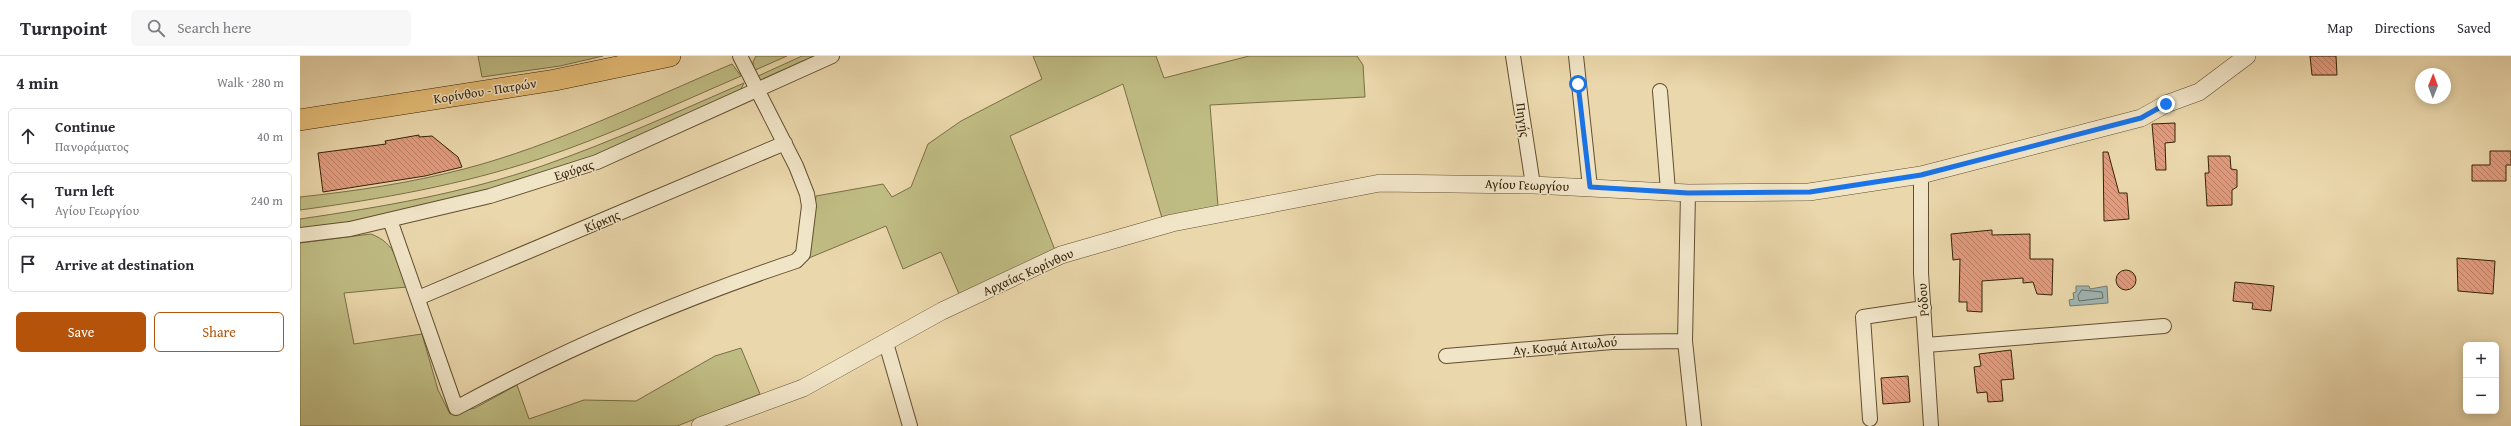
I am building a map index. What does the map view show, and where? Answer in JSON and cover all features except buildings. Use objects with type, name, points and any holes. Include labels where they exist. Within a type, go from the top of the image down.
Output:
[{"type":"main road","name":"Κορίνθου - Πατρών","points":[[300,120],[555,80],[670,56]]},
{"type":"street","points":[[390,220],[456,408],[524,371],[596,338],[675,305],[796,261],[803,254],[809,206],[808,194],[785,143],[756,90],[740,56]]},
{"type":"street","name":"Εφύρας","points":[[300,235],[350,229],[490,196],[597,162],[832,56]]},
{"type":"street","name":"Πηγής","points":[[1513,56],[1533,185]]},
{"type":"street","points":[[1576,56],[1590,187]]},
{"type":"street","name":"Αγίου Γεωργίου","points":[[1380,183],[1533,185],[1688,193],[1810,192],[1921,175],[2141,118],[2166,104],[2199,92],[2247,56]]},
{"type":"street","points":[[1660,91],[1668,191]]},
{"type":"street","name":"Κίρκης","points":[[418,298],[785,143]]},
{"type":"street","name":"Ρόδου","points":[[1921,175],[1924,308],[1931,426]]},
{"type":"street","name":"Αρχαίας Κορίνθου","points":[[700,426],[803,388],[942,311],[1075,250],[1172,223],[1380,183]]},
{"type":"street","points":[[1688,193],[1685,341],[1694,426]]},
{"type":"street","points":[[1870,419],[1863,317],[1924,308]]},
{"type":"street","points":[[1926,345],[2164,326]]},
{"type":"street","name":"Αγ. Κοσμά Αιτωλού","points":[[1446,356],[1612,342],[1685,341]]},
{"type":"street","points":[[886,343],[910,426]]},
{"type":"shaded area","points":[[478,56],[603,56],[560,66],[482,77]]},
{"type":"shaded area","points":[[756,56],[787,56],[753,71],[753,62]]},
{"type":"shaded area","points":[[802,56],[821,56],[768,80],[760,80],[756,77]]},
{"type":"shaded area","points":[[1033,56],[1156,56],[1164,78],[1249,56],[1357,56],[1363,65],[1365,97],[1210,105],[1218,206],[1162,218],[1123,84],[1010,136],[1055,250],[959,294],[941,252],[903,269],[886,226],[809,258],[816,196],[883,184],[892,197],[911,187],[928,144],[961,121],[1042,79]]},
{"type":"shaded area","points":[[732,64],[741,76],[616,130],[539,159],[450,184],[391,196],[300,210],[300,197],[362,189],[423,178],[464,169],[532,148],[600,121]]},
{"type":"shaded area","points":[[744,83],[740,91],[668,125],[586,159],[547,172],[465,197],[423,207],[340,224],[300,229],[300,219],[422,198],[513,176],[619,137]]},
{"type":"shaded area","points":[[371,234],[379,238],[391,248],[407,287],[344,293],[354,344],[422,334],[438,390],[450,414],[475,408],[517,385],[529,419],[584,400],[636,401],[715,356],[741,348],[760,394],[677,426],[300,426],[300,243]]},
{"type":"water","points":[[2076,286],[2089,286],[2090,289],[2107,286],[2108,303],[2070,306],[2069,300],[2074,299],[2073,293],[2076,292]]},
{"type":"route","points":[[1578,84],[1590,187],[1688,193],[1810,192],[1921,175],[2141,118],[2166,104]]}]
